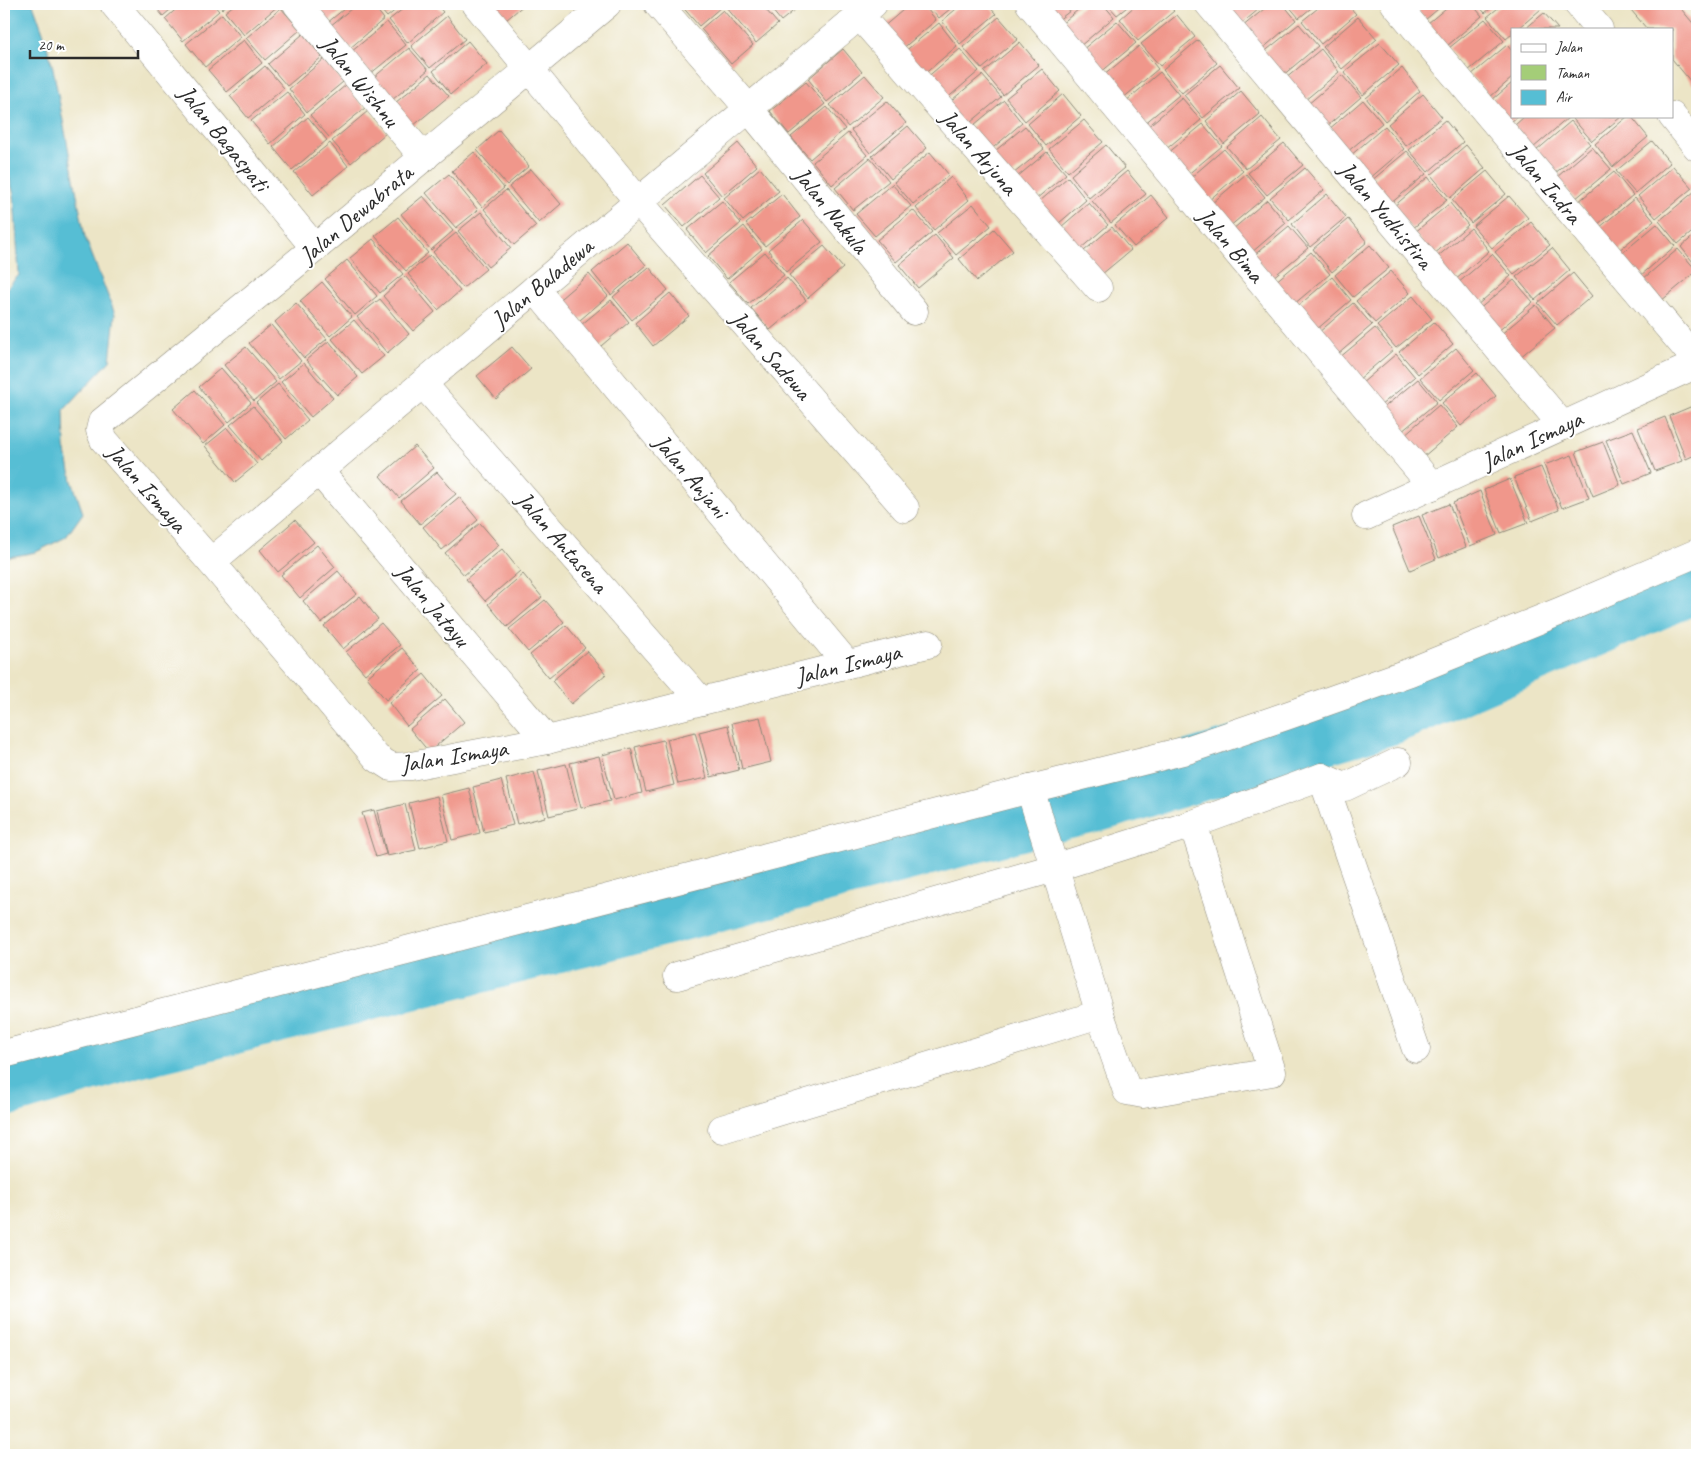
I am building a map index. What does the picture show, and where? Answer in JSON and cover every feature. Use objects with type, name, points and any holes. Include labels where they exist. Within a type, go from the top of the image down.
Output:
[{"type":"street","name":"Jalan Bagaspati","points":[[114,4],[315,248]]},
{"type":"street","name":"Jalan Wishnu","points":[[297,4],[424,158]]},
{"type":"street","name":"Jalan Sadewa","points":[[476,4],[638,201],[905,508]]},
{"type":"street","name":"Jalan Dewabrata","points":[[102,422],[424,158],[607,4]]},
{"type":"street","name":"Jalan Nakula","points":[[658,4],[748,109],[914,311]]},
{"type":"street","name":"Jalan Bima","points":[[1030,4],[1432,486]]},
{"type":"street","name":"Jalan Yudhistira","points":[[1209,4],[1563,426]]},
{"type":"street","name":"Jalan Indra","points":[[1395,4],[1697,363]]},
{"type":"street","points":[[1578,4],[1598,28]]},
{"type":"street","name":"Jalan Baladewa","points":[[211,562],[866,10]]},
{"type":"street","name":"Jalan Arjuna","points":[[866,10],[1098,288]]},
{"type":"street","points":[[1674,118],[1697,147]]},
{"type":"street","name":"Jalan Anjani","points":[[535,289],[848,664]]},
{"type":"street","name":"Jalan Ismaya","points":[[1366,516],[1697,363]]},
{"type":"street","name":"Jalan Antasena","points":[[423,384],[701,701]]},
{"type":"street","name":"Jalan Ismaya","points":[[102,422],[100,430],[104,440],[211,562],[377,758],[391,767],[411,766],[547,740],[928,644]]},
{"type":"street","name":"Jalan Jatayu","points":[[319,471],[547,740]]},
{"type":"street","points":[[4,1054],[1034,801],[1286,716],[1419,668],[1561,612],[1697,553]]},
{"type":"street","points":[[678,976],[1054,868],[1193,824],[1322,777],[1345,787],[1398,762]]},
{"type":"street","points":[[1322,777],[1416,1048]]},
{"type":"street","points":[[1034,801],[1100,1014],[1128,1091],[1143,1094],[1272,1072],[1193,824]]},
{"type":"street","points":[[722,1129],[1100,1014]]},
{"type":"green space","points":[[1697,553],[1697,580],[1389,713],[1097,800],[667,913],[133,1047],[4,1085],[4,1054],[1187,750]]},
{"type":"water","points":[[4,4],[33,4],[53,68],[85,237],[115,314],[110,361],[64,410],[65,447],[72,481],[83,513],[66,537],[36,552],[4,558],[4,291],[19,275],[14,195],[4,159]]},
{"type":"building","points":[[153,4],[177,4],[163,16]]},
{"type":"building","points":[[182,4],[213,4],[219,11],[183,41],[165,19]]},
{"type":"building","points":[[217,4],[228,4],[222,9]]},
{"type":"building","points":[[235,4],[279,5],[244,35],[225,12]]},
{"type":"building","points":[[311,4],[350,4],[327,23]]},
{"type":"building","points":[[357,4],[372,4],[384,19],[349,49],[330,26]]},
{"type":"building","points":[[376,4],[403,4],[387,17]]},
{"type":"building","points":[[409,4],[436,4],[443,12],[408,43],[389,20]]},
{"type":"building","points":[[492,4],[525,4],[506,20]]},
{"type":"building","points":[[680,4],[718,4],[721,7],[699,26]]},
{"type":"building","points":[[730,4],[761,4],[778,24],[756,43],[726,7]]},
{"type":"building","points":[[767,4],[802,4],[781,21]]},
{"type":"building","points":[[910,4],[923,4],[936,20],[901,50],[882,28]]},
{"type":"building","points":[[927,4],[956,4],[939,18]]},
{"type":"building","points":[[962,4],[987,4],[996,14],[960,44],[942,21]]},
{"type":"building","points":[[1043,4],[1079,4],[1057,21]]},
{"type":"building","points":[[1085,4],[1103,4],[1114,17],[1079,47],[1060,25]]},
{"type":"building","points":[[1107,4],[1131,4],[1117,15]]},
{"type":"building","points":[[1137,4],[1167,4],[1174,11],[1138,41],[1120,19]]},
{"type":"building","points":[[1223,4],[1265,4],[1240,25]]},
{"type":"building","points":[[1270,4],[1283,4],[1296,20],[1261,50],[1242,27]]},
{"type":"building","points":[[1287,4],[1316,4],[1299,18]]},
{"type":"building","points":[[1323,4],[1347,4],[1356,14],[1321,44],[1302,21]]},
{"type":"building","points":[[1412,4],[1444,4],[1425,20]]},
{"type":"building","points":[[1451,4],[1472,4],[1482,16],[1447,46],[1428,23]]},
{"type":"building","points":[[1477,4],[1496,4],[1485,13]]},
{"type":"building","points":[[1503,4],[1537,4],[1541,9],[1519,28],[1511,28],[1511,35],[1506,39],[1487,17]]},
{"type":"building","points":[[1626,4],[1677,4],[1697,28],[1697,89],[1674,61],[1674,28],[1646,28]]},
{"type":"building","points":[[281,8],[300,30],[265,60],[246,38]]},
{"type":"building","points":[[723,10],[753,45],[731,64],[701,29]]},
{"type":"building","points":[[1544,13],[1557,28],[1526,28]]},
{"type":"building","points":[[222,14],[241,37],[205,67],[186,44]]},
{"type":"building","points":[[1177,15],[1195,37],[1160,66],[1141,44]]},
{"type":"building","points":[[447,16],[465,39],[430,68],[411,46]]},
{"type":"building","points":[[999,17],[1018,39],[982,69],[963,47]]},
{"type":"building","points":[[1358,17],[1377,39],[1342,69],[1323,47]]},
{"type":"building","points":[[1485,19],[1504,41],[1468,71],[1449,48]]},
{"type":"building","points":[[1117,21],[1136,43],[1100,73],[1082,50]]},
{"type":"building","points":[[387,22],[406,45],[370,74],[351,52]]},
{"type":"building","points":[[939,23],[957,46],[922,76],[903,53]]},
{"type":"building","points":[[1299,24],[1318,46],[1282,76],[1263,53]]},
{"type":"building","points":[[303,34],[322,57],[287,86],[268,64]]},
{"type":"building","points":[[244,40],[262,63],[227,92],[208,70]]},
{"type":"building","points":[[1198,40],[1217,63],[1182,93],[1163,70]]},
{"type":"building","points":[[468,41],[487,64],[451,94],[433,71]]},
{"type":"building","points":[[1020,42],[1039,65],[1003,95],[984,72]]},
{"type":"building","points":[[1380,43],[1399,65],[1363,95],[1344,72]]},
{"type":"building","points":[[1507,45],[1511,50],[1511,79],[1490,97],[1471,75]]},
{"type":"building","points":[[1139,46],[1158,69],[1122,99],[1103,76]]},
{"type":"building","points":[[409,48],[428,70],[392,100],[373,78]]},
{"type":"building","points":[[843,49],[862,72],[827,102],[808,79]]},
{"type":"building","points":[[960,49],[979,71],[944,101],[925,79]]},
{"type":"building","points":[[1321,49],[1339,72],[1304,101],[1285,79]]},
{"type":"building","points":[[324,59],[343,82],[307,112],[289,89]]},
{"type":"building","points":[[1220,65],[1239,88],[1203,118],[1184,95]]},
{"type":"building","points":[[265,66],[284,88],[248,118],[230,96]]},
{"type":"building","points":[[1402,68],[1420,91],[1385,121],[1366,98]]},
{"type":"building","points":[[1042,69],[1060,91],[1025,121],[1006,98]]},
{"type":"building","points":[[1160,72],[1179,95],[1144,124],[1125,102]]},
{"type":"building","points":[[430,74],[449,96],[413,126],[395,103]]},
{"type":"building","points":[[865,75],[884,97],[848,127],[830,105]]},
{"type":"building","points":[[982,75],[1001,97],[965,127],[947,104]]},
{"type":"building","points":[[1342,75],[1361,97],[1326,127],[1307,105]]},
{"type":"building","points":[[806,82],[825,104],[789,134],[770,111]]},
{"type":"building","points":[[1511,84],[1511,118],[1516,118],[1511,122],[1492,100]]},
{"type":"building","points":[[346,85],[365,108],[329,137],[310,115]]},
{"type":"building","points":[[1241,91],[1260,114],[1224,144],[1206,121]]},
{"type":"building","points":[[287,92],[305,114],[270,144],[251,121]]},
{"type":"building","points":[[1063,94],[1081,116],[1046,146],[1028,124]]},
{"type":"building","points":[[1423,94],[1442,117],[1406,146],[1388,124]]},
{"type":"building","points":[[1182,98],[1201,120],[1165,150],[1146,128]]},
{"type":"building","points":[[1004,100],[1022,123],[987,153],[968,130]]},
{"type":"building","points":[[1363,100],[1382,123],[1347,152],[1328,130]]},
{"type":"building","points":[[887,101],[906,123],[870,153],[851,130]]},
{"type":"building","points":[[827,107],[845,129],[810,159],[791,137]]},
{"type":"building","points":[[368,111],[386,133],[351,163],[332,141]]},
{"type":"building","points":[[308,117],[327,140],[292,170],[273,147]]},
{"type":"building","points":[[1262,117],[1281,140],[1246,169],[1227,147]]},
{"type":"building","points":[[1523,118],[1568,118],[1533,148],[1514,126]]},
{"type":"building","points":[[1574,118],[1620,118],[1592,141],[1573,119]]},
{"type":"building","points":[[1626,118],[1633,118],[1648,137],[1613,167],[1595,144]]},
{"type":"building","points":[[1084,120],[1103,142],[1068,172],[1049,149]]},
{"type":"building","points":[[1445,120],[1463,142],[1428,172],[1409,150]]},
{"type":"building","points":[[1571,121],[1590,144],[1554,174],[1536,151]]},
{"type":"building","points":[[1203,124],[1222,146],[1186,176],[1167,154]]},
{"type":"building","points":[[908,126],[927,148],[891,179],[872,156]]},
{"type":"building","points":[[1025,126],[1044,149],[1008,178],[989,156]]},
{"type":"building","points":[[1385,126],[1404,149],[1369,179],[1350,156]]},
{"type":"building","points":[[499,130],[529,166],[507,185],[477,150]]},
{"type":"building","points":[[848,133],[867,155],[832,185],[813,162]]},
{"type":"building","points":[[1652,141],[1670,163],[1635,193],[1616,171]]},
{"type":"building","points":[[330,143],[348,166],[313,195],[294,172]]},
{"type":"building","points":[[738,143],[757,166],[722,196],[703,173]]},
{"type":"building","points":[[1284,143],[1303,165],[1267,195],[1248,173]]},
{"type":"building","points":[[1106,145],[1125,168],[1089,198],[1071,175]]},
{"type":"building","points":[[1466,145],[1485,168],[1450,198],[1431,175]]},
{"type":"building","points":[[1592,147],[1611,169],[1575,199],[1557,177]]},
{"type":"building","points":[[1224,149],[1243,171],[1208,201],[1189,179]]},
{"type":"building","points":[[1407,151],[1426,174],[1390,204],[1371,181]]},
{"type":"building","points":[[474,152],[504,188],[482,207],[452,171]]},
{"type":"building","points":[[930,152],[949,175],[913,204],[894,182]]},
{"type":"building","points":[[1047,152],[1066,174],[1030,204],[1011,182]]},
{"type":"building","points":[[870,158],[889,181],[853,210],[835,188]]},
{"type":"building","points":[[1673,166],[1692,188],[1656,218],[1638,196]]},
{"type":"building","points":[[760,168],[779,191],[743,221],[724,198]]},
{"type":"building","points":[[1305,168],[1324,190],[1289,220],[1270,198]]},
{"type":"building","points":[[531,169],[561,204],[539,223],[509,187]]},
{"type":"building","points":[[1127,171],[1146,194],[1111,223],[1092,201]]},
{"type":"building","points":[[1487,171],[1506,194],[1471,223],[1452,200]]},
{"type":"building","points":[[1614,172],[1633,195],[1597,225],[1578,202]]},
{"type":"building","points":[[449,174],[478,210],[456,228],[426,193]]},
{"type":"building","points":[[1246,174],[1265,197],[1229,227],[1211,204]]},
{"type":"building","points":[[700,175],[719,197],[684,227],[665,205]]},
{"type":"building","points":[[951,177],[969,200],[934,230],[916,208]]},
{"type":"building","points":[[1068,177],[1086,200],[1052,229],[1033,207]]},
{"type":"building","points":[[1428,177],[1447,200],[1412,229],[1393,207]]},
{"type":"building","points":[[892,184],[911,206],[875,236],[856,214]]},
{"type":"building","points":[[506,190],[536,226],[514,245],[484,209]]},
{"type":"building","points":[[1695,191],[1697,194],[1697,228],[1678,244],[1659,221]]},
{"type":"building","points":[[782,194],[800,217],[765,246],[746,224]]},
{"type":"building","points":[[1327,194],[1346,217],[1310,247],[1292,224]]},
{"type":"building","points":[[1151,195],[1169,217],[1134,247],[1115,225]]},
{"type":"building","points":[[423,196],[453,231],[431,250],[401,214]]},
{"type":"building","points":[[1509,196],[1528,218],[1492,248],[1473,226]]},
{"type":"building","points":[[1635,198],[1654,221],[1618,251],[1599,228]]},
{"type":"building","points":[[1267,200],[1286,223],[1251,253],[1232,230]]},
{"type":"building","points":[[722,201],[741,223],[706,253],[687,230]]},
{"type":"building","points":[[1089,203],[1108,225],[1073,255],[1054,233]]},
{"type":"building","points":[[1450,203],[1468,225],[1433,255],[1414,233]]},
{"type":"building","points":[[973,204],[991,226],[956,255],[937,233]]},
{"type":"building","points":[[913,210],[932,232],[896,262],[877,240]]},
{"type":"building","points":[[481,212],[511,248],[488,267],[458,231]]},
{"type":"building","points":[[398,217],[428,253],[406,271],[375,236]]},
{"type":"building","points":[[1348,219],[1367,242],[1332,272],[1313,249]]},
{"type":"building","points":[[803,220],[822,242],[786,272],[768,250]]},
{"type":"building","points":[[1531,222],[1550,245],[1514,274],[1495,252]]},
{"type":"building","points":[[1657,224],[1675,246],[1640,276],[1621,254]]},
{"type":"building","points":[[744,226],[762,249],[727,279],[708,256]]},
{"type":"building","points":[[1289,226],[1308,248],[1272,278],[1253,256]]},
{"type":"building","points":[[1112,227],[1131,250],[1096,279],[1077,257]]},
{"type":"building","points":[[1471,228],[1489,251],[1454,281],[1436,258]]},
{"type":"building","points":[[994,229],[1013,251],[977,281],[959,259]]},
{"type":"building","points":[[456,233],[486,269],[463,288],[433,252]]},
{"type":"building","points":[[1697,233],[1697,267],[1681,247]]},
{"type":"building","points":[[935,235],[954,258],[918,288],[899,265]]},
{"type":"building","points":[[373,239],[403,274],[380,293],[350,258]]},
{"type":"building","points":[[627,242],[646,265],[611,295],[592,272]]},
{"type":"building","points":[[1370,245],[1389,268],[1353,297],[1335,275]]},
{"type":"building","points":[[824,246],[843,268],[808,298],[789,275]]},
{"type":"building","points":[[1552,248],[1570,270],[1535,300],[1516,277]]},
{"type":"building","points":[[1678,249],[1697,271],[1661,301],[1643,279]]},
{"type":"building","points":[[765,252],[784,275],[748,304],[729,282]]},
{"type":"building","points":[[1311,252],[1330,274],[1294,304],[1275,282]]},
{"type":"building","points":[[1492,254],[1511,276],[1476,306],[1457,284]]},
{"type":"building","points":[[430,255],[460,291],[438,310],[408,274]]},
{"type":"building","points":[[347,260],[377,296],[355,315],[325,279]]},
{"type":"building","points":[[649,267],[668,290],[632,320],[613,297]]},
{"type":"building","points":[[1391,271],[1410,293],[1375,323],[1356,301]]},
{"type":"building","points":[[1573,273],[1592,296],[1557,325],[1538,303]]},
{"type":"building","points":[[589,274],[608,296],[573,326],[554,304]]},
{"type":"building","points":[[405,276],[435,312],[413,331],[383,296]]},
{"type":"building","points":[[1332,277],[1351,300],[1316,330],[1297,307]]},
{"type":"building","points":[[787,278],[806,300],[770,330],[751,308]]},
{"type":"building","points":[[1514,280],[1533,302],[1497,332],[1478,310]]},
{"type":"building","points":[[322,282],[352,317],[330,336],[300,301]]},
{"type":"building","points":[[670,293],[689,316],[653,346],[635,323]]},
{"type":"building","points":[[1413,296],[1432,319],[1396,348],[1377,326]]},
{"type":"building","points":[[380,299],[409,334],[387,353],[357,317]]},
{"type":"building","points":[[611,300],[629,322],[594,352],[575,330]]},
{"type":"building","points":[[296,303],[327,339],[304,358],[275,322]]},
{"type":"building","points":[[1353,303],[1372,325],[1337,355],[1318,333]]},
{"type":"building","points":[[1536,305],[1555,328],[1519,358],[1500,335]]},
{"type":"building","points":[[354,320],[384,356],[362,374],[332,339]]},
{"type":"building","points":[[1434,322],[1453,344],[1418,374],[1399,352]]},
{"type":"building","points":[[271,325],[301,361],[279,379],[249,343]]},
{"type":"building","points":[[1375,328],[1393,350],[1358,380],[1339,358]]},
{"type":"building","points":[[329,341],[358,377],[337,395],[306,360]]},
{"type":"building","points":[[246,347],[276,382],[254,401],[224,365]]},
{"type":"building","points":[[512,347],[531,369],[496,399],[477,376]]},
{"type":"building","points":[[1456,348],[1474,370],[1439,400],[1420,378]]},
{"type":"building","points":[[1396,354],[1415,377],[1380,406],[1361,384]]},
{"type":"building","points":[[304,363],[333,398],[311,417],[281,382]]},
{"type":"building","points":[[221,368],[251,403],[229,422],[199,387]]},
{"type":"building","points":[[1477,373],[1496,396],[1461,426],[1442,403]]},
{"type":"building","points":[[1418,379],[1437,402],[1401,432],[1382,409]]},
{"type":"building","points":[[278,384],[308,420],[286,439],[256,403]]},
{"type":"building","points":[[195,390],[225,425],[203,444],[173,409]]},
{"type":"building","points":[[1439,405],[1458,427],[1423,457],[1404,435]]},
{"type":"building","points":[[1695,405],[1697,409],[1697,454],[1686,459],[1669,416]]},
{"type":"building","points":[[253,406],[283,441],[261,461],[230,425]]},
{"type":"building","points":[[1665,417],[1682,461],[1655,471],[1638,428]]},
{"type":"building","points":[[227,428],[257,464],[235,482],[205,446]]},
{"type":"building","points":[[1633,430],[1651,473],[1624,484],[1606,440]]},
{"type":"building","points":[[1603,442],[1620,485],[1593,496],[1576,452]]},
{"type":"building","points":[[415,446],[434,468],[399,498],[380,476]]},
{"type":"building","points":[[1572,455],[1589,498],[1562,508],[1544,465]]},
{"type":"building","points":[[1541,467],[1559,510],[1532,521],[1514,477]]},
{"type":"building","points":[[437,472],[456,494],[420,524],[401,501]]},
{"type":"building","points":[[1510,479],[1528,523],[1501,533],[1484,490]]},
{"type":"building","points":[[1480,491],[1497,535],[1470,546],[1453,503]]},
{"type":"building","points":[[459,497],[478,520],[442,550],[423,527]]},
{"type":"building","points":[[1449,504],[1466,547],[1439,558],[1422,515]]},
{"type":"building","points":[[1419,516],[1436,559],[1410,570],[1392,527]]},
{"type":"building","points":[[295,520],[314,542],[278,572],[260,550]]},
{"type":"building","points":[[480,523],[499,545],[464,575],[445,553]]},
{"type":"building","points":[[317,545],[335,567],[300,598],[281,575]]},
{"type":"building","points":[[502,549],[520,571],[485,601],[466,579]]},
{"type":"building","points":[[338,571],[357,594],[321,623],[303,601]]},
{"type":"building","points":[[523,574],[542,597],[507,627],[488,604]]},
{"type":"building","points":[[360,596],[378,619],[343,649],[324,626]]},
{"type":"building","points":[[545,600],[564,622],[528,652],[509,629]]},
{"type":"building","points":[[381,623],[400,645],[365,674],[346,652]]},
{"type":"building","points":[[566,625],[585,648],[549,678],[530,655]]},
{"type":"building","points":[[402,648],[421,670],[386,700],[367,677]]},
{"type":"building","points":[[587,651],[606,674],[571,704],[552,681]]},
{"type":"building","points":[[424,674],[442,696],[407,726],[389,703]]},
{"type":"building","points":[[445,699],[464,722],[429,752],[410,729]]},
{"type":"building","points":[[760,717],[771,762],[742,769],[732,723]]},
{"type":"building","points":[[728,725],[739,770],[711,777],[699,732]]},
{"type":"building","points":[[695,732],[707,778],[678,784],[667,739]]},
{"type":"building","points":[[663,740],[674,785],[646,792],[635,747]]},
{"type":"building","points":[[631,748],[642,793],[614,800],[602,755]]},
{"type":"building","points":[[599,756],[610,801],[581,808],[570,763]]},
{"type":"building","points":[[566,764],[577,809],[549,816],[538,771]]},
{"type":"building","points":[[534,772],[545,817],[517,824],[506,779]]},
{"type":"building","points":[[501,780],[513,825],[484,832],[473,787]]},
{"type":"building","points":[[469,788],[480,833],[452,840],[441,795]]},
{"type":"building","points":[[437,796],[448,841],[420,848],[409,803]]},
{"type":"building","points":[[405,804],[416,850],[387,856],[377,811]]},
{"type":"building","points":[[374,810],[386,854],[376,857],[362,813]]},
{"type":"waterway","points":[[4,1085],[133,1047],[587,934],[1097,800],[1389,713],[1697,580]]}]
